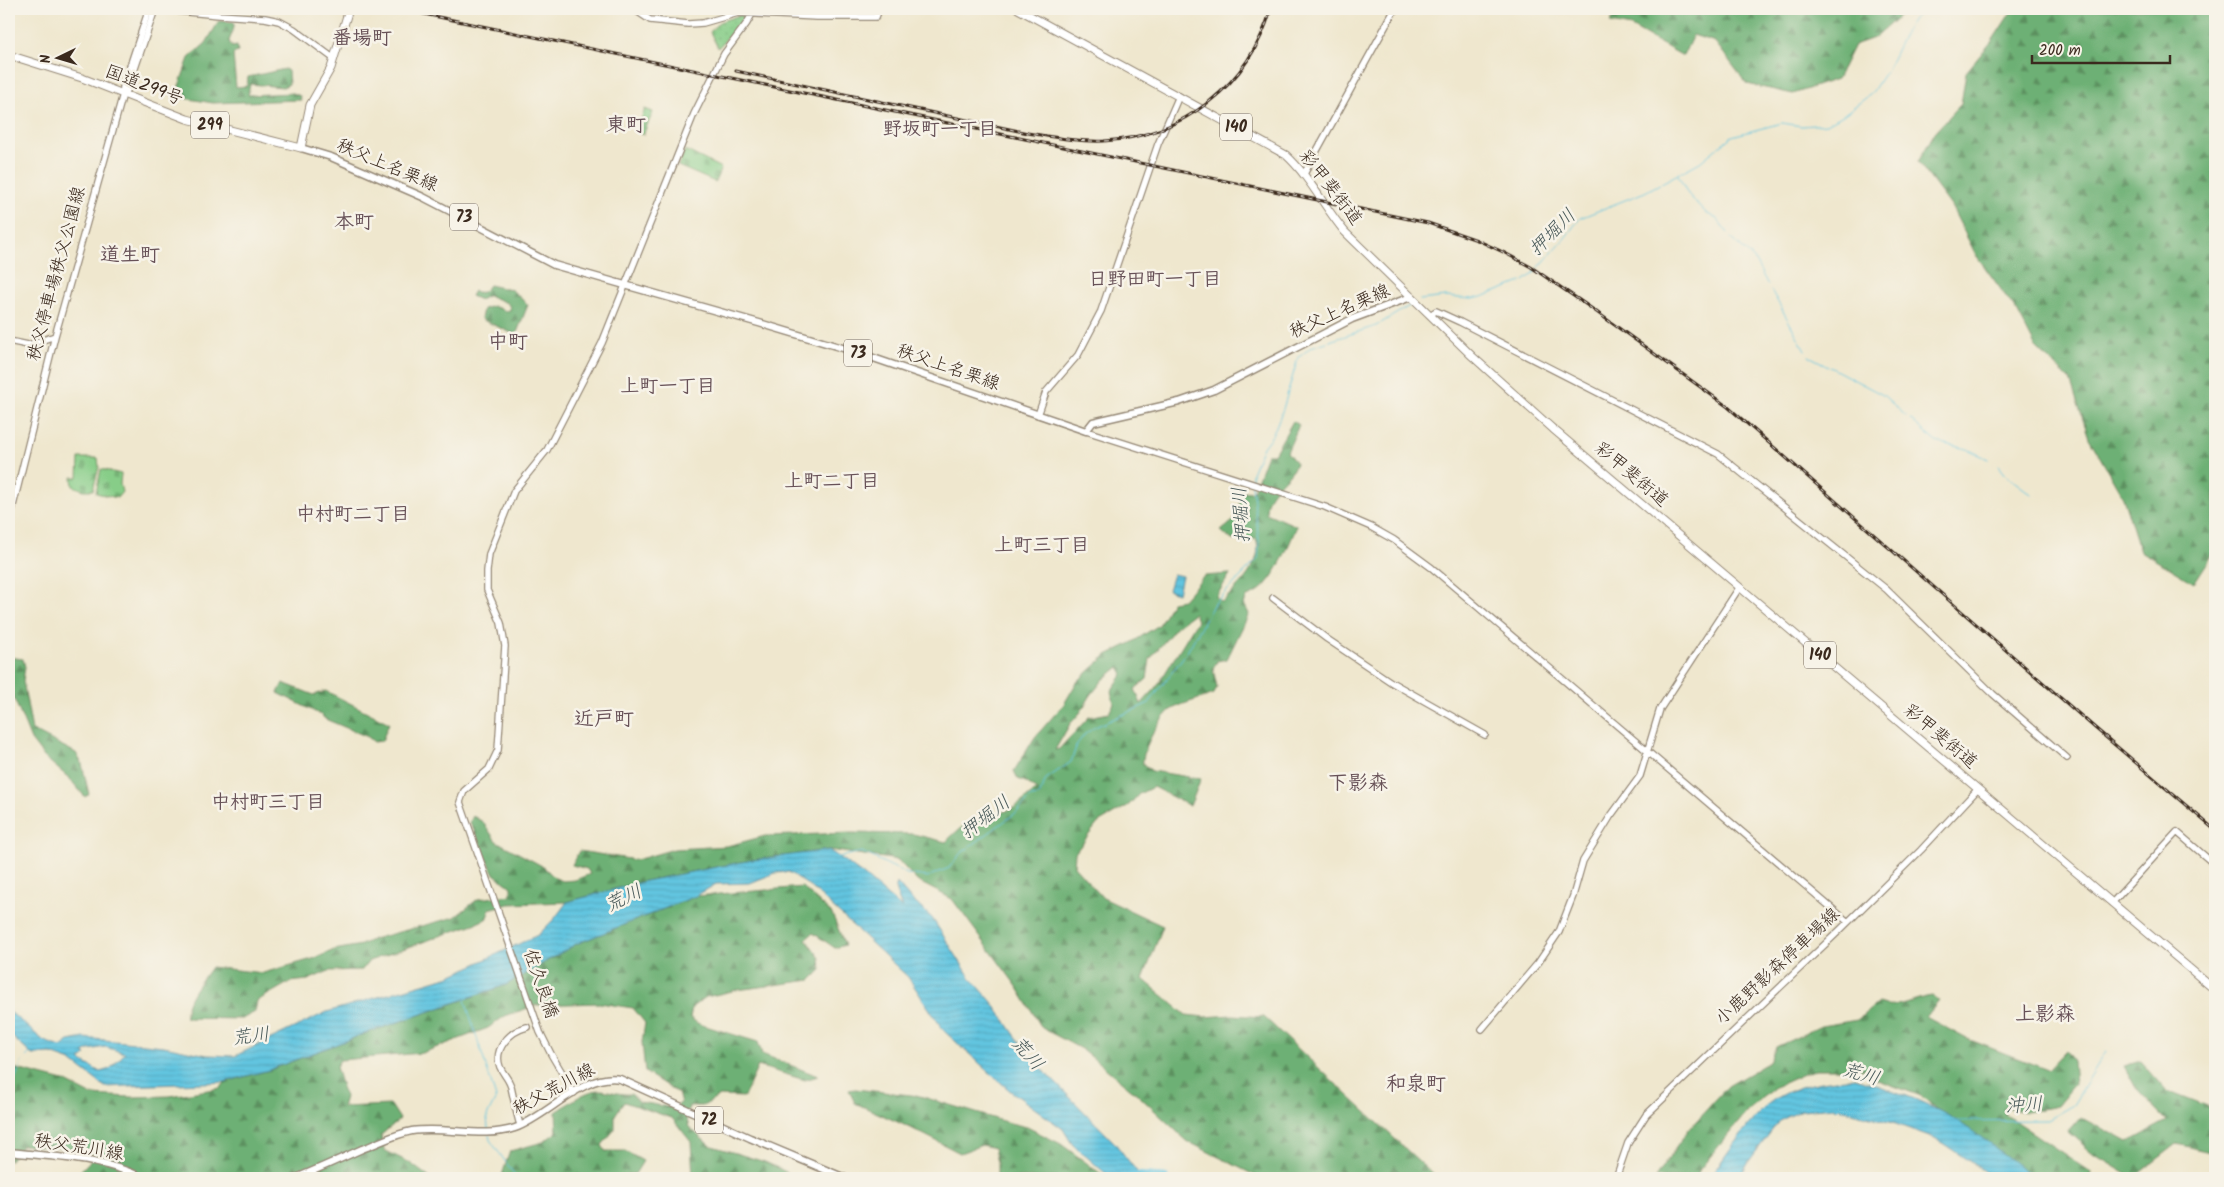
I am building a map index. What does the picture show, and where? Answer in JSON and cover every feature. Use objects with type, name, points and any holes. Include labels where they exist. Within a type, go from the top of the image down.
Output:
[{"type":"highway","points":[[301,148],[310,105],[330,68],[349,9]]},
{"type":"highway","name":"彩甲斐街道","points":[[1018,9],[1277,149],[1295,163],[1333,218],[1345,232],[1472,356],[1553,429],[2215,990]]},
{"type":"highway","name":"国道299号","points":[[9,56],[82,78],[187,119],[301,148]]},
{"type":"main road","name":"秩父上名栗線","points":[[301,148],[339,160],[423,197],[554,265],[626,287],[759,322],[856,352],[1086,431],[1093,422],[1168,405],[1214,390],[1352,319],[1413,298]]},
{"type":"main road","name":"秩父荒川線","points":[[296,1178],[388,1138],[412,1131],[447,1130],[480,1132],[520,1125],[598,1079],[620,1079],[844,1178]]},
{"type":"main road","name":"秩父荒川線","points":[[9,1152],[84,1162],[126,1170],[143,1178]]},
{"type":"street","name":"秩父停車場秩父公園線","points":[[9,522],[55,336],[123,94],[122,87],[149,9]]},
{"type":"street","name":"秩父停車場秩父公園線","points":[[123,94],[128,89],[155,9]]},
{"type":"street","points":[[155,9],[219,16],[265,18],[279,21],[294,29],[333,58]]},
{"type":"street","points":[[639,9],[638,12],[650,20],[688,24],[703,23],[734,13],[754,10],[816,17],[876,17],[880,9]]},
{"type":"street","points":[[1304,174],[1395,9]]},
{"type":"street","points":[[626,287],[694,114],[724,54],[747,24],[754,10]]},
{"type":"street","points":[[1038,415],[1046,392],[1078,355],[1101,311],[1158,144],[1179,96]]},
{"type":"street","name":"佐久良橋","points":[[574,1093],[540,1032],[495,898],[460,802],[464,792],[489,769],[498,750],[505,646],[501,623],[487,590],[486,571],[489,554],[514,491],[542,458],[560,428],[602,343],[626,287]]},
{"type":"street","points":[[1428,312],[1436,312],[1460,322],[1718,454],[1886,589],[1993,694],[2067,758]]},
{"type":"street","points":[[9,341],[28,345],[55,336]]},
{"type":"street","points":[[1086,431],[1228,475],[1332,510],[1371,527],[1394,540],[1432,568],[1848,922]]},
{"type":"street","points":[[1482,1029],[1538,963],[1559,932],[1573,896],[1583,861],[1610,817],[1640,776],[1660,709],[1740,588]]},
{"type":"street","points":[[1273,598],[1327,639],[1391,682],[1484,736]]},
{"type":"street","name":"小鹿野影森停車場線","points":[[1616,1178],[1628,1143],[1646,1115],[1848,922],[1921,850],[1978,788]]},
{"type":"street","points":[[2112,903],[2177,832],[2215,865]]},
{"type":"street","points":[[520,1125],[513,1103],[511,1086],[498,1062],[499,1053],[508,1037],[517,1030],[527,1027]]},
{"type":"green space","points":[[1617,9],[1907,9],[1874,38],[1854,45],[1837,79],[1793,94],[1747,84],[1715,42],[1693,35],[1683,56],[1631,27],[1610,23]]},
{"type":"green space","points":[[2013,9],[2215,9],[2215,551],[2194,583],[2140,551],[2123,497],[2089,438],[2070,380],[2035,346],[2018,313],[1976,255],[1951,206],[1918,162],[1935,132],[1961,104],[1966,72],[1992,41]]},
{"type":"green space","points":[[740,15],[744,17],[743,20],[718,48],[710,32],[719,22]]},
{"type":"green space","points":[[219,21],[234,22],[234,28],[229,41],[232,47],[237,46],[238,52],[233,54],[236,87],[247,86],[248,77],[285,69],[288,71],[289,84],[283,87],[250,84],[248,95],[293,93],[300,96],[301,100],[213,103],[177,97],[176,94],[189,58],[206,43]]},
{"type":"green space","points":[[645,109],[653,112],[643,135],[636,132]]},
{"type":"green space","points":[[685,150],[721,168],[715,182],[678,166]]},
{"type":"green space","points":[[489,285],[512,290],[528,305],[516,335],[481,319],[483,309],[493,306],[506,311],[510,310],[507,303],[490,296],[480,300],[471,296],[474,291],[483,292]]},
{"type":"green space","points":[[1293,421],[1299,425],[1287,452],[1296,463],[1293,470],[1269,497],[1266,513],[1297,526],[1284,556],[1272,577],[1256,593],[1247,597],[1244,604],[1249,614],[1227,659],[1217,661],[1213,669],[1217,687],[1214,694],[1174,708],[1163,717],[1153,733],[1143,758],[1143,764],[1152,771],[1201,779],[1190,806],[1153,787],[1139,794],[1129,805],[1098,823],[1075,853],[1074,866],[1103,898],[1163,926],[1143,979],[1186,1015],[1205,1017],[1232,1015],[1264,1017],[1437,1178],[1260,1178],[1187,1141],[1137,1094],[1083,1050],[1042,1028],[1018,988],[952,899],[917,881],[898,860],[829,850],[752,860],[645,881],[567,902],[509,904],[489,909],[488,918],[369,961],[362,970],[329,971],[308,980],[290,982],[257,1001],[255,1012],[242,1019],[186,1018],[190,997],[211,967],[263,973],[316,958],[334,950],[361,945],[373,939],[455,917],[478,899],[511,895],[511,887],[494,874],[470,822],[473,816],[483,822],[496,841],[544,867],[555,878],[563,881],[575,880],[590,874],[587,869],[572,865],[579,851],[636,860],[674,849],[727,846],[765,836],[851,833],[913,834],[946,842],[972,821],[1015,807],[1037,790],[1018,779],[1014,771],[1035,737],[1064,704],[1077,682],[1107,655],[1131,643],[1159,625],[1172,602],[1183,600],[1204,576],[1230,574],[1216,597],[1222,602],[1248,574],[1257,557],[1256,539],[1232,540],[1221,531],[1239,516],[1240,491],[1253,492],[1267,454],[1274,454]],"holes":[[[1194,613],[1197,621],[1156,688],[1141,704],[1135,689],[1147,679],[1150,659],[1177,626]],[[1119,667],[1123,674],[1111,691],[1114,703],[1109,713],[1089,717],[1059,749],[1055,750],[1070,724],[1080,713],[1091,695],[1103,680]]]},
{"type":"green space","points":[[79,458],[98,458],[99,467],[93,490],[84,490],[73,486],[72,477],[78,477]]},
{"type":"green space","points":[[101,469],[121,474],[120,484],[122,492],[117,498],[96,493]]},
{"type":"green space","points":[[9,657],[23,659],[25,667],[23,681],[32,730],[76,753],[82,764],[89,794],[85,797],[69,778],[44,757],[31,740],[9,686]]},
{"type":"green space","points":[[283,683],[314,695],[326,691],[389,723],[382,741],[374,742],[368,737],[325,719],[321,715],[278,693]]},
{"type":"green space","points":[[802,887],[832,914],[845,945],[835,948],[813,933],[806,939],[820,958],[821,970],[811,980],[737,990],[706,997],[692,1007],[690,1018],[699,1024],[758,1042],[762,1054],[818,1076],[805,1080],[758,1066],[744,1097],[720,1096],[703,1106],[689,1106],[686,1117],[689,1127],[709,1145],[765,1162],[799,1178],[693,1178],[691,1142],[672,1118],[624,1102],[615,1115],[615,1129],[602,1145],[605,1151],[625,1151],[643,1161],[635,1174],[616,1178],[566,1174],[565,1178],[501,1178],[510,1151],[543,1142],[557,1132],[556,1112],[587,1093],[599,1090],[631,1094],[640,1102],[674,1108],[681,1103],[678,1093],[645,1072],[642,1042],[645,1023],[633,1008],[600,1003],[537,1005],[505,1016],[488,1028],[422,1053],[340,1060],[336,1067],[345,1097],[342,1107],[391,1105],[400,1119],[381,1135],[384,1150],[410,1163],[430,1178],[73,1178],[95,1156],[88,1150],[23,1145],[9,1161],[9,1064],[13,1068],[64,1081],[91,1095],[170,1096],[221,1088],[225,1082],[269,1070],[361,1035],[506,985],[576,944],[696,896]]},
{"type":"green space","points":[[1932,996],[1939,1001],[1926,1017],[1965,1038],[2048,1070],[2066,1051],[2073,1061],[2075,1084],[2057,1106],[2027,1112],[2004,1108],[2006,1115],[2091,1172],[2090,1178],[2022,1178],[1921,1096],[1875,1079],[1867,1069],[1815,1069],[1775,1087],[1751,1107],[1700,1169],[1696,1178],[1655,1178],[1689,1129],[1728,1086],[1769,1062],[1776,1047],[1821,1026],[1857,1020],[1878,1003],[1899,1005]]},
{"type":"green space","points":[[2141,1061],[2167,1091],[2215,1110],[2215,1153],[2177,1144],[2133,1178],[2095,1155],[2068,1132],[2081,1117],[2127,1142],[2167,1121],[2137,1090],[2124,1066]]},
{"type":"green space","points":[[855,1089],[920,1096],[1027,1127],[1061,1144],[1107,1178],[997,1178],[994,1148],[982,1145],[960,1153],[911,1128],[855,1103],[849,1090]]},
{"type":"water","points":[[1173,574],[1182,576],[1178,593],[1168,590]]},
{"type":"water","points":[[829,850],[862,874],[902,908],[895,889],[897,883],[932,918],[970,977],[992,1002],[1031,1058],[1114,1142],[1142,1178],[1111,1178],[1072,1144],[1063,1129],[1008,1089],[944,1031],[908,977],[812,888],[789,872],[775,873],[750,883],[716,884],[696,896],[576,944],[506,985],[361,1035],[269,1070],[225,1082],[105,1087],[71,1061],[51,1054],[32,1055],[9,1034],[9,1011],[44,1041],[61,1047],[69,1041],[84,1038],[164,1046],[207,1055],[235,1056],[327,1012],[450,976],[538,935],[555,918],[567,902],[645,881],[752,860]],"holes":[[[105,1047],[125,1053],[110,1069],[100,1072],[80,1060],[86,1055],[83,1053]]]},
{"type":"water","points":[[1855,1078],[1905,1095],[1948,1115],[2035,1178],[1994,1178],[1935,1138],[1896,1124],[1834,1107],[1802,1110],[1779,1121],[1749,1161],[1739,1178],[1712,1178],[1712,1174],[1742,1133],[1771,1102],[1782,1095],[1805,1086]]},
{"type":"waterway","points":[[1420,300],[1446,297],[1472,299],[1524,281],[1532,275],[1565,238],[1580,218],[1645,192],[1700,162],[1732,136],[1782,123],[1802,126],[1827,124],[1843,115],[1871,94],[1886,71],[1913,19],[1926,9]]},
{"type":"waterway","points":[[1678,175],[1688,194],[1706,213],[1717,219],[1728,233]]},
{"type":"waterway","points":[[1731,238],[1754,259],[1768,285]]},
{"type":"waterway","points":[[1771,290],[1805,350]]},
{"type":"waterway","name":"押堀川","points":[[1252,481],[1252,473],[1263,447],[1273,434],[1283,409],[1298,358],[1311,347],[1376,326],[1414,303]]},
{"type":"waterway","points":[[1809,356],[1883,395],[1906,416]]},
{"type":"waterway","points":[[1910,419],[1936,442],[1967,449],[1988,459]]},
{"type":"waterway","points":[[1998,465],[2007,476],[2031,494]]},
{"type":"waterway","name":"押堀川","points":[[839,857],[862,852],[907,874],[927,877],[949,868],[960,854],[1017,812],[1031,797],[1039,796],[1046,779],[1071,762],[1077,744],[1085,734],[1095,727],[1149,703],[1187,652],[1213,605],[1258,559],[1259,541],[1252,485]]},
{"type":"waterway","points":[[465,1000],[496,1098],[487,1116],[488,1129]]},
{"type":"waterway","name":"沖川","points":[[1956,1121],[2047,1120],[2073,1105],[2106,1051]]},
{"type":"waterway","points":[[9,1095],[22,1061],[31,1052]]},
{"type":"waterway","points":[[489,1135],[490,1140],[517,1178]]},
{"type":"waterway","name":"荒川","points":[[1131,1176],[1164,1178]]},
{"type":"railway","points":[[400,9],[1428,223],[1477,240],[1531,267],[1728,407],[2095,728],[2215,830]]},
{"type":"railway","points":[[736,71],[1028,133],[1056,138],[1104,141],[1133,137],[1161,129],[1186,117],[1209,102],[1230,83],[1247,61],[1261,36],[1271,9]]},
{"type":"district","name":"番場町","points":[[362,39]]},
{"type":"district","name":"東町","points":[[626,126]]},
{"type":"district","name":"野坂町一丁目","points":[[940,130]]},
{"type":"district","name":"本町","points":[[354,223]]},
{"type":"district","name":"道生町","points":[[130,256]]},
{"type":"district","name":"日野田町一丁目","points":[[1155,280]]},
{"type":"district","name":"中町","points":[[508,343]]},
{"type":"district","name":"上町一丁目","points":[[668,387]]},
{"type":"district","name":"上町二丁目","points":[[832,482]]},
{"type":"district","name":"中村町二丁目","points":[[353,515]]},
{"type":"district","name":"上町三丁目","points":[[1042,546]]},
{"type":"district","name":"近戸町","points":[[604,720]]},
{"type":"district","name":"下影森","points":[[1358,784]]},
{"type":"district","name":"中村町三丁目","points":[[268,803]]},
{"type":"district","name":"上影森","points":[[2045,1015]]},
{"type":"district","name":"和泉町","points":[[1416,1085]]}]
